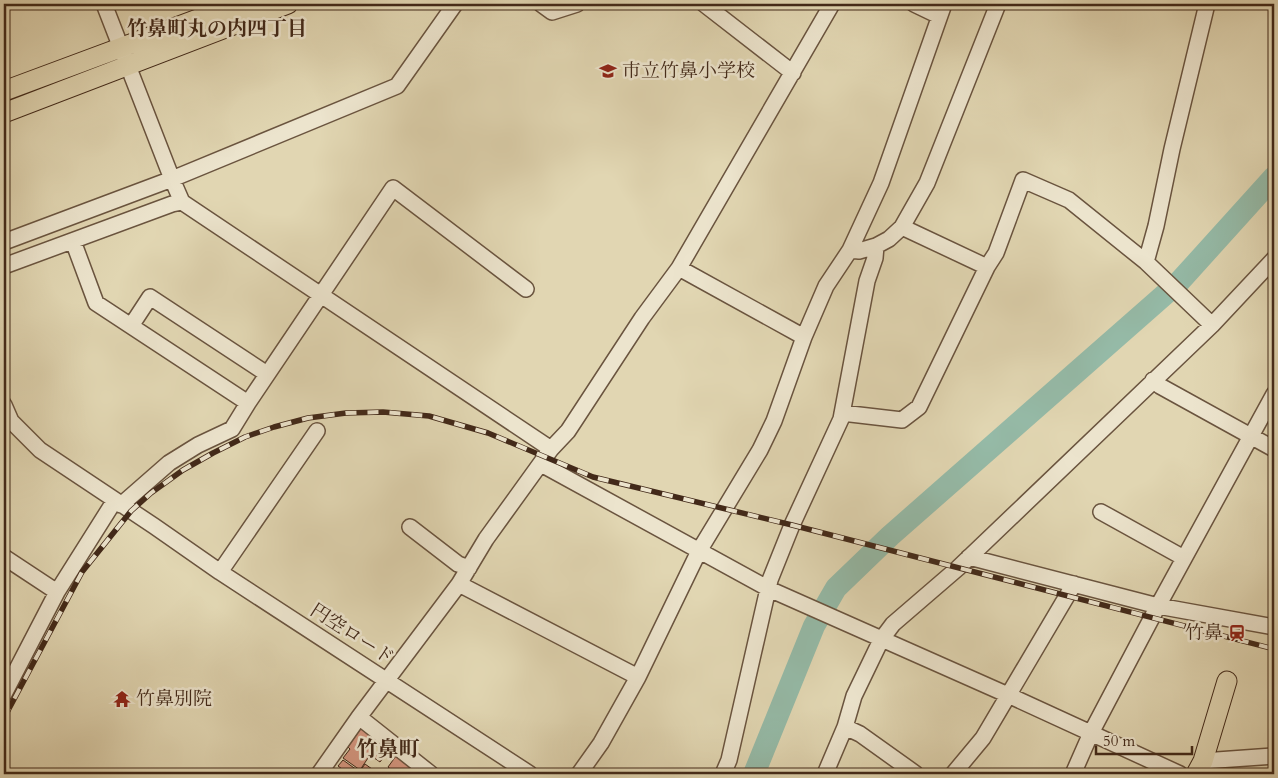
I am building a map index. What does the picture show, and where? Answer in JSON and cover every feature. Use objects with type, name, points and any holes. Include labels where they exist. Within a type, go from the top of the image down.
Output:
[{"type":"main road","points":[[4,113],[238,4]]},
{"type":"main road","points":[[4,92],[288,4]]},
{"type":"main road","points":[[1199,767],[1227,681]]},
{"type":"street","points":[[104,4],[182,202],[550,449]]},
{"type":"street","points":[[4,242],[172,179],[397,86],[454,4]]},
{"type":"street","points":[[541,4],[552,12],[577,4]]},
{"type":"street","points":[[704,4],[793,73]]},
{"type":"street","points":[[319,774],[459,584],[486,539],[550,449],[568,431],[642,318],[679,268],[832,4]]},
{"type":"street","points":[[579,774],[601,743],[638,677],[699,551],[764,442],[774,421],[804,337],[826,286],[850,250],[880,183],[942,10],[914,4]]},
{"type":"street","points":[[850,250],[859,251],[876,246],[889,240],[902,227],[926,183],[998,4]]},
{"type":"street","points":[[1146,262],[1208,4]]},
{"type":"street","points":[[842,413],[902,420],[919,407],[986,267],[996,253],[1023,180],[1069,200],[1146,262],[1212,325]]},
{"type":"street","points":[[4,694],[10,670],[57,592],[118,502],[169,463],[198,445],[232,429],[393,188],[526,288]]},
{"type":"street","points":[[4,266],[172,204],[182,202]]},
{"type":"street","points":[[902,227],[986,267]]},
{"type":"street","points":[[73,241],[96,303],[248,403]]},
{"type":"street","points":[[723,774],[729,760],[770,580],[792,525],[841,419],[866,281],[875,258],[876,246]]},
{"type":"street","points":[[825,774],[845,727],[854,696],[881,640],[898,619],[969,557],[1212,325],[1274,259]]},
{"type":"street","points":[[679,268],[804,337]]},
{"type":"street","points":[[131,326],[150,297],[267,374]]},
{"type":"street","points":[[1153,380],[1274,449]]},
{"type":"street","points":[[1072,774],[1091,733],[1158,606],[1274,394]]},
{"type":"street","name":"円空ロード","points":[[4,405],[11,421],[40,450],[220,572],[530,774]]},
{"type":"street","points":[[220,572],[317,431]]},
{"type":"street","points":[[541,464],[769,589],[1008,695],[1177,774]]},
{"type":"street","points":[[1101,512],[1184,558]]},
{"type":"street","points":[[410,527],[458,564],[469,568]]},
{"type":"street","points":[[4,557],[57,592]]},
{"type":"street","points":[[969,557],[1158,606],[1274,627]]},
{"type":"street","points":[[459,584],[638,677]]},
{"type":"street","points":[[952,774],[982,738],[1074,584]]},
{"type":"street","points":[[360,717],[431,774]]},
{"type":"street","points":[[845,727],[860,734],[916,774]]},
{"type":"street","points":[[1199,767],[1274,756]]},
{"type":"building","points":[[362,726],[391,746],[388,751],[378,744],[377,746],[373,744],[370,748],[383,758],[380,762],[370,755],[360,770],[343,758],[350,749],[347,746]]},
{"type":"building","points":[[396,756],[420,774],[397,774],[388,767]]},
{"type":"building","points":[[343,760],[357,770],[354,774],[349,774],[338,766]]},
{"type":"building","points":[[365,764],[379,774],[358,774]]},
{"type":"waterway","points":[[754,774],[814,626],[836,588],[890,536],[1179,282],[1274,177]]},
{"type":"railway","points":[[4,718],[82,572],[131,511],[151,493],[183,470],[245,437],[308,418],[346,413],[383,412],[429,416],[488,433],[593,477],[792,525],[1274,649]]},
{"type":"place","name":"市立竹鼻小学校","points":[[608,71]]},
{"type":"place","name":"竹鼻","points":[[1237,633]]},
{"type":"place","name":"竹鼻別院","points":[[122,699]]},
{"type":"district","name":"竹鼻町丸の内四丁目","points":[[217,28]]},
{"type":"district","name":"竹鼻町","points":[[388,749]]}]
